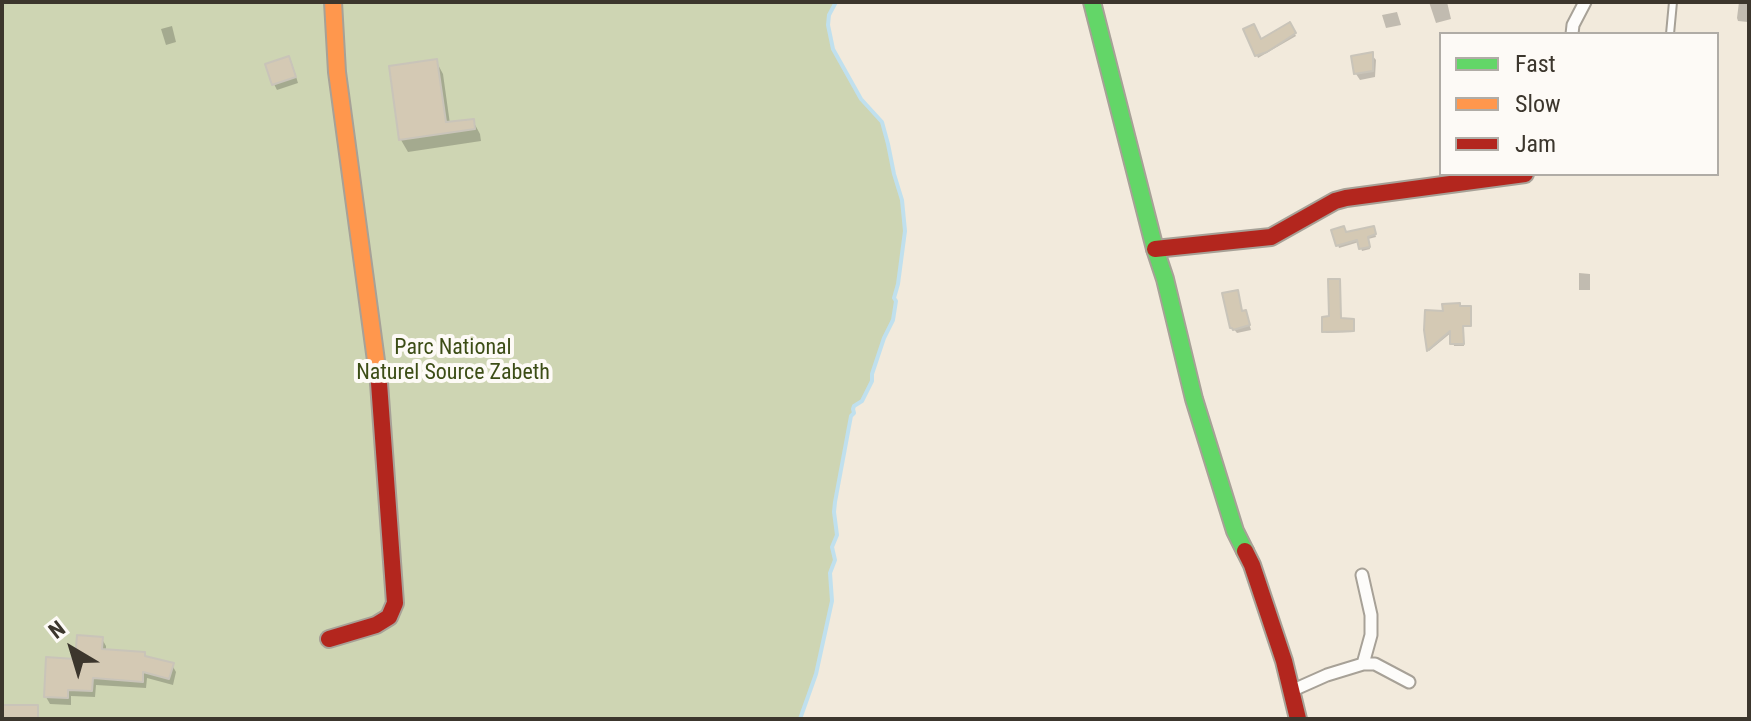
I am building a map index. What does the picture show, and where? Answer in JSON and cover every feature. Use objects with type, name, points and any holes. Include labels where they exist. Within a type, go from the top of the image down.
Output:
[{"type":"street","points":[[329,639],[376,625],[389,617],[395,603],[380,388],[337,72],[333,2]]},
{"type":"street","points":[[1092,2],[1194,399],[1235,531],[1252,565],[1284,661],[1298,719]]},
{"type":"street","points":[[1572,32],[1585,2]]},
{"type":"street","points":[[1155,249],[1271,237],[1335,201],[1346,198],[1510,176]]},
{"type":"street","points":[[1362,575],[1371,615],[1371,635],[1363,664]]},
{"type":"street","points":[[1291,691],[1363,664],[1375,664],[1409,682]]},
{"type":"lane","points":[[1670,32],[1673,2]]},
{"type":"green space","name":"Parc National Naturel Source Zabeth","points":[[2,2],[836,2],[828,25],[833,49],[861,99],[882,122],[902,200],[905,231],[893,320],[884,338],[872,381],[862,401],[854,406],[851,416],[835,502],[837,535],[832,547],[835,560],[830,573],[832,601],[816,674],[800,719],[2,719]]},
{"type":"building","points":[[1290,22],[1296,33],[1255,56],[1243,29],[1254,24],[1261,39]]},
{"type":"building","points":[[1373,52],[1373,71],[1354,74],[1351,56]]},
{"type":"building","points":[[289,56],[296,77],[272,85],[265,64]]},
{"type":"building","points":[[437,59],[446,122],[474,119],[475,129],[399,140],[389,66]]},
{"type":"building","points":[[1344,226],[1346,232],[1374,226],[1376,234],[1368,237],[1370,247],[1359,249],[1357,240],[1336,246],[1331,230]]},
{"type":"building","points":[[1328,279],[1340,279],[1341,318],[1354,319],[1354,331],[1322,332],[1322,317],[1329,316]]},
{"type":"building","points":[[1238,290],[1242,311],[1246,310],[1250,325],[1233,330],[1222,293]]},
{"type":"building","points":[[1460,303],[1460,306],[1471,306],[1471,326],[1463,326],[1464,344],[1450,344],[1450,331],[1427,351],[1425,310],[1443,311],[1442,304]]},
{"type":"building","points":[[77,635],[103,637],[102,649],[145,652],[145,656],[174,663],[169,679],[143,672],[143,682],[93,678],[92,691],[68,690],[68,698],[44,697],[46,657],[75,659]]},
{"type":"building","points":[[2,705],[38,705],[38,719],[2,719]]},
{"type":"waterway","points":[[800,719],[816,674],[832,601],[830,573],[835,560],[832,547],[837,535],[835,502],[851,416],[854,406],[862,401],[872,381],[884,338],[893,320],[905,231],[902,200],[882,122],[861,99],[833,49],[828,25],[836,2]]},
{"type":"traffic: fast","points":[[1092,2],[1194,399],[1235,531],[1245,551]]},
{"type":"traffic: slow","points":[[333,2],[337,72],[379,383]]},
{"type":"traffic: jam","points":[[1155,249],[1271,237],[1335,201],[1346,198],[1510,176]]},
{"type":"traffic: jam","points":[[329,639],[376,625],[389,617],[395,603],[379,383]]},
{"type":"traffic: jam","points":[[1245,551],[1284,661],[1298,719]]}]
